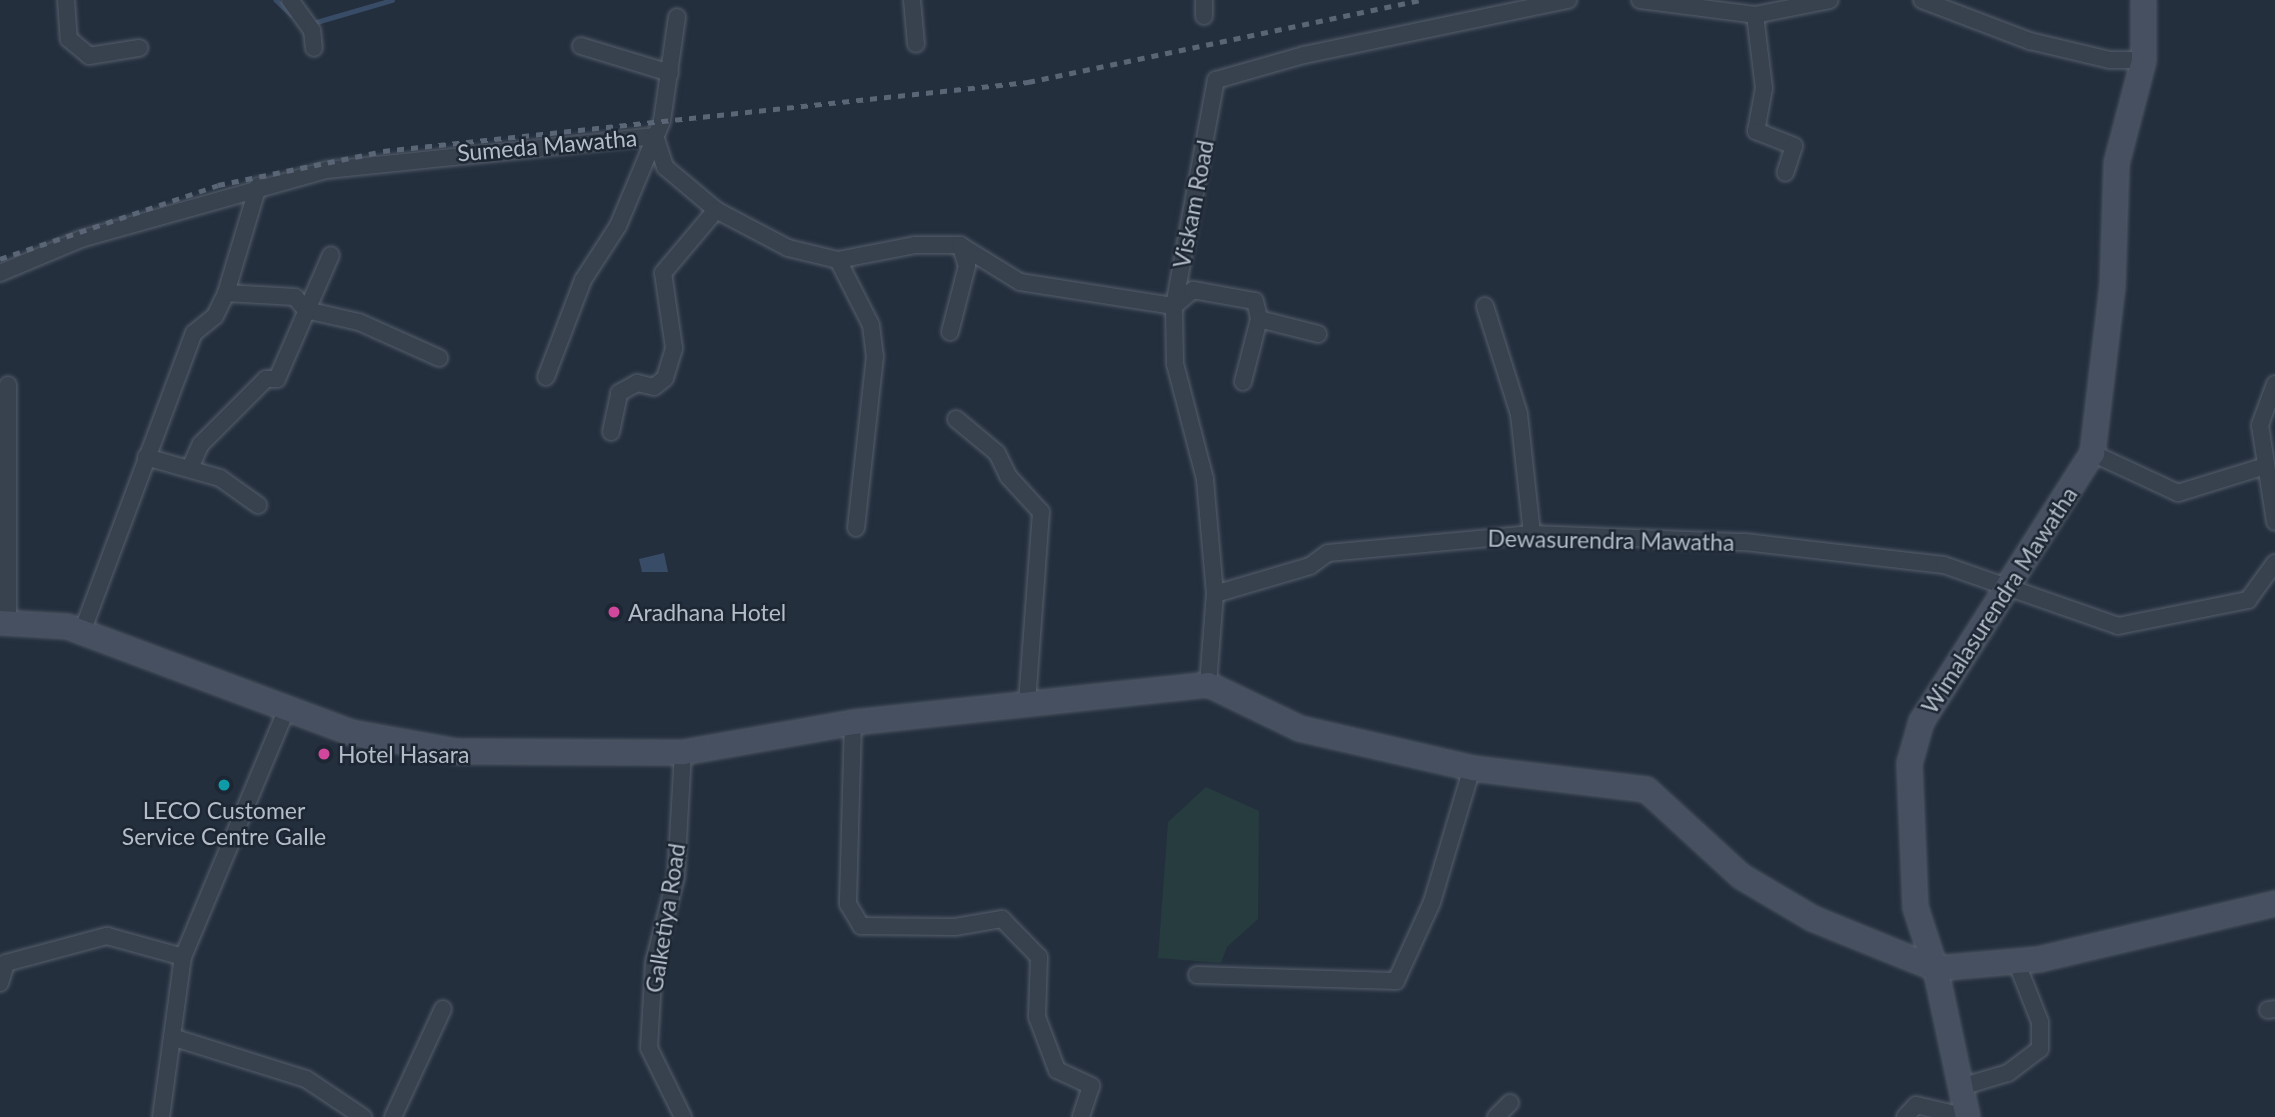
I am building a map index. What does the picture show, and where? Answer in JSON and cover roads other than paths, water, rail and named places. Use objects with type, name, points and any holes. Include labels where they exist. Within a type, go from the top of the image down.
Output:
[{"type":"street","points":[[66,0],[69,39],[89,56],[139,48]]},
{"type":"street","points":[[290,0],[308,25],[314,48]]},
{"type":"street","points":[[912,0],[916,44]]},
{"type":"street","name":"Viskam Road","points":[[1208,684],[1215,594],[1205,479],[1175,364],[1174,306],[1216,80],[1304,55],[1568,0]]},
{"type":"street","points":[[1640,0],[1755,15],[1830,0]]},
{"type":"street","points":[[1922,0],[2030,41],[2110,60],[2143,60],[2143,0]]},
{"type":"street","points":[[1755,15],[1764,88],[1756,131],[1794,146],[1785,173]]},
{"type":"street","points":[[546,377],[583,280],[618,226],[655,136],[670,73],[677,17]]},
{"type":"street","points":[[580,46],[670,73]]},
{"type":"street","name":"Wimalasurendra Mawatha","points":[[1967,1117],[1964,1086],[1935,968],[1914,906],[1909,763],[1921,721],[2012,586],[2092,453],[2112,286],[2116,163],[2143,60]]},
{"type":"street","name":"Sumeda Mawatha","points":[[0,273],[82,239],[258,186],[456,153],[655,136],[665,167],[716,210],[788,248],[838,260],[915,245],[960,245]]},
{"type":"street","points":[[82,632],[194,333],[215,316],[226,293],[258,186]]},
{"type":"street","points":[[611,432],[619,393],[637,383],[654,387],[665,378],[674,348],[663,273],[716,210]]},
{"type":"street","points":[[960,245],[1020,282],[1174,306],[1193,290],[1255,301],[1259,319],[1243,382]]},
{"type":"street","points":[[950,332],[968,266],[960,245]]},
{"type":"street","points":[[191,466],[210,434],[266,379],[277,379],[331,254]]},
{"type":"street","points":[[838,260],[872,325],[875,356],[856,528]]},
{"type":"street","points":[[226,293],[295,297],[306,310],[359,322],[439,358]]},
{"type":"street","points":[[1485,306],[1519,414],[1532,534]]},
{"type":"street","points":[[1259,319],[1318,334]]},
{"type":"street","points":[[2275,384],[2265,466],[2275,522]]},
{"type":"street","points":[[8,385],[4,622],[82,632],[368,737],[456,751],[683,752],[747,746],[853,722],[1208,684],[1299,728],[1472,768],[1646,789],[1741,876],[1812,918],[1935,968],[2016,961],[2275,903]]},
{"type":"street","points":[[956,419],[997,453],[1007,476],[1041,512],[1027,704]]},
{"type":"street","points":[[2092,453],[2178,493],[2265,466]]},
{"type":"street","points":[[146,457],[191,466],[258,505]]},
{"type":"street","name":"Dewasurendra Mawatha","points":[[1215,594],[1310,566],[1328,553],[1532,534],[1878,555],[1944,565],[2012,586],[2118,626],[2248,600],[2275,563]]},
{"type":"street","points":[[159,1117],[183,957],[287,708]]},
{"type":"street","points":[[853,722],[848,904],[861,926],[956,927],[1002,919],[1039,957],[1038,1017],[1057,1070],[1091,1087],[1081,1117]]},
{"type":"street","name":"Galketiya Road","points":[[683,752],[676,877],[654,962],[649,1048],[683,1117]]},
{"type":"street","points":[[1197,975],[1396,981],[1440,880],[1472,768]]},
{"type":"street","points":[[0,982],[6,963],[107,936],[183,957]]},
{"type":"street","points":[[1964,1086],[2008,1073],[2040,1049],[2040,1021],[2016,961]]},
{"type":"street","points":[[393,1117],[443,1009]]},
{"type":"street","points":[[172,1037],[306,1079],[363,1117]]},
{"type":"street","points":[[1496,1117],[1510,1102]]},
{"type":"street","points":[[1905,1117],[1916,1105],[1967,1117]]},
{"type":"water","points":[[664,553],[668,572],[642,572],[639,559]]},
{"type":"waterway","points":[[276,0],[291,14]]},
{"type":"waterway","points":[[313,23],[392,0]]},
{"type":"railway","points":[[0,259],[218,185],[383,151],[1028,82],[1422,0]]},
{"type":"place","name":"Aradhana Hotel","points":[[614,612]]},
{"type":"place","name":"Hotel Hasara","points":[[324,754]]},
{"type":"place","name":"LECO Customer Service Centre Galle","points":[[224,785]]}]
